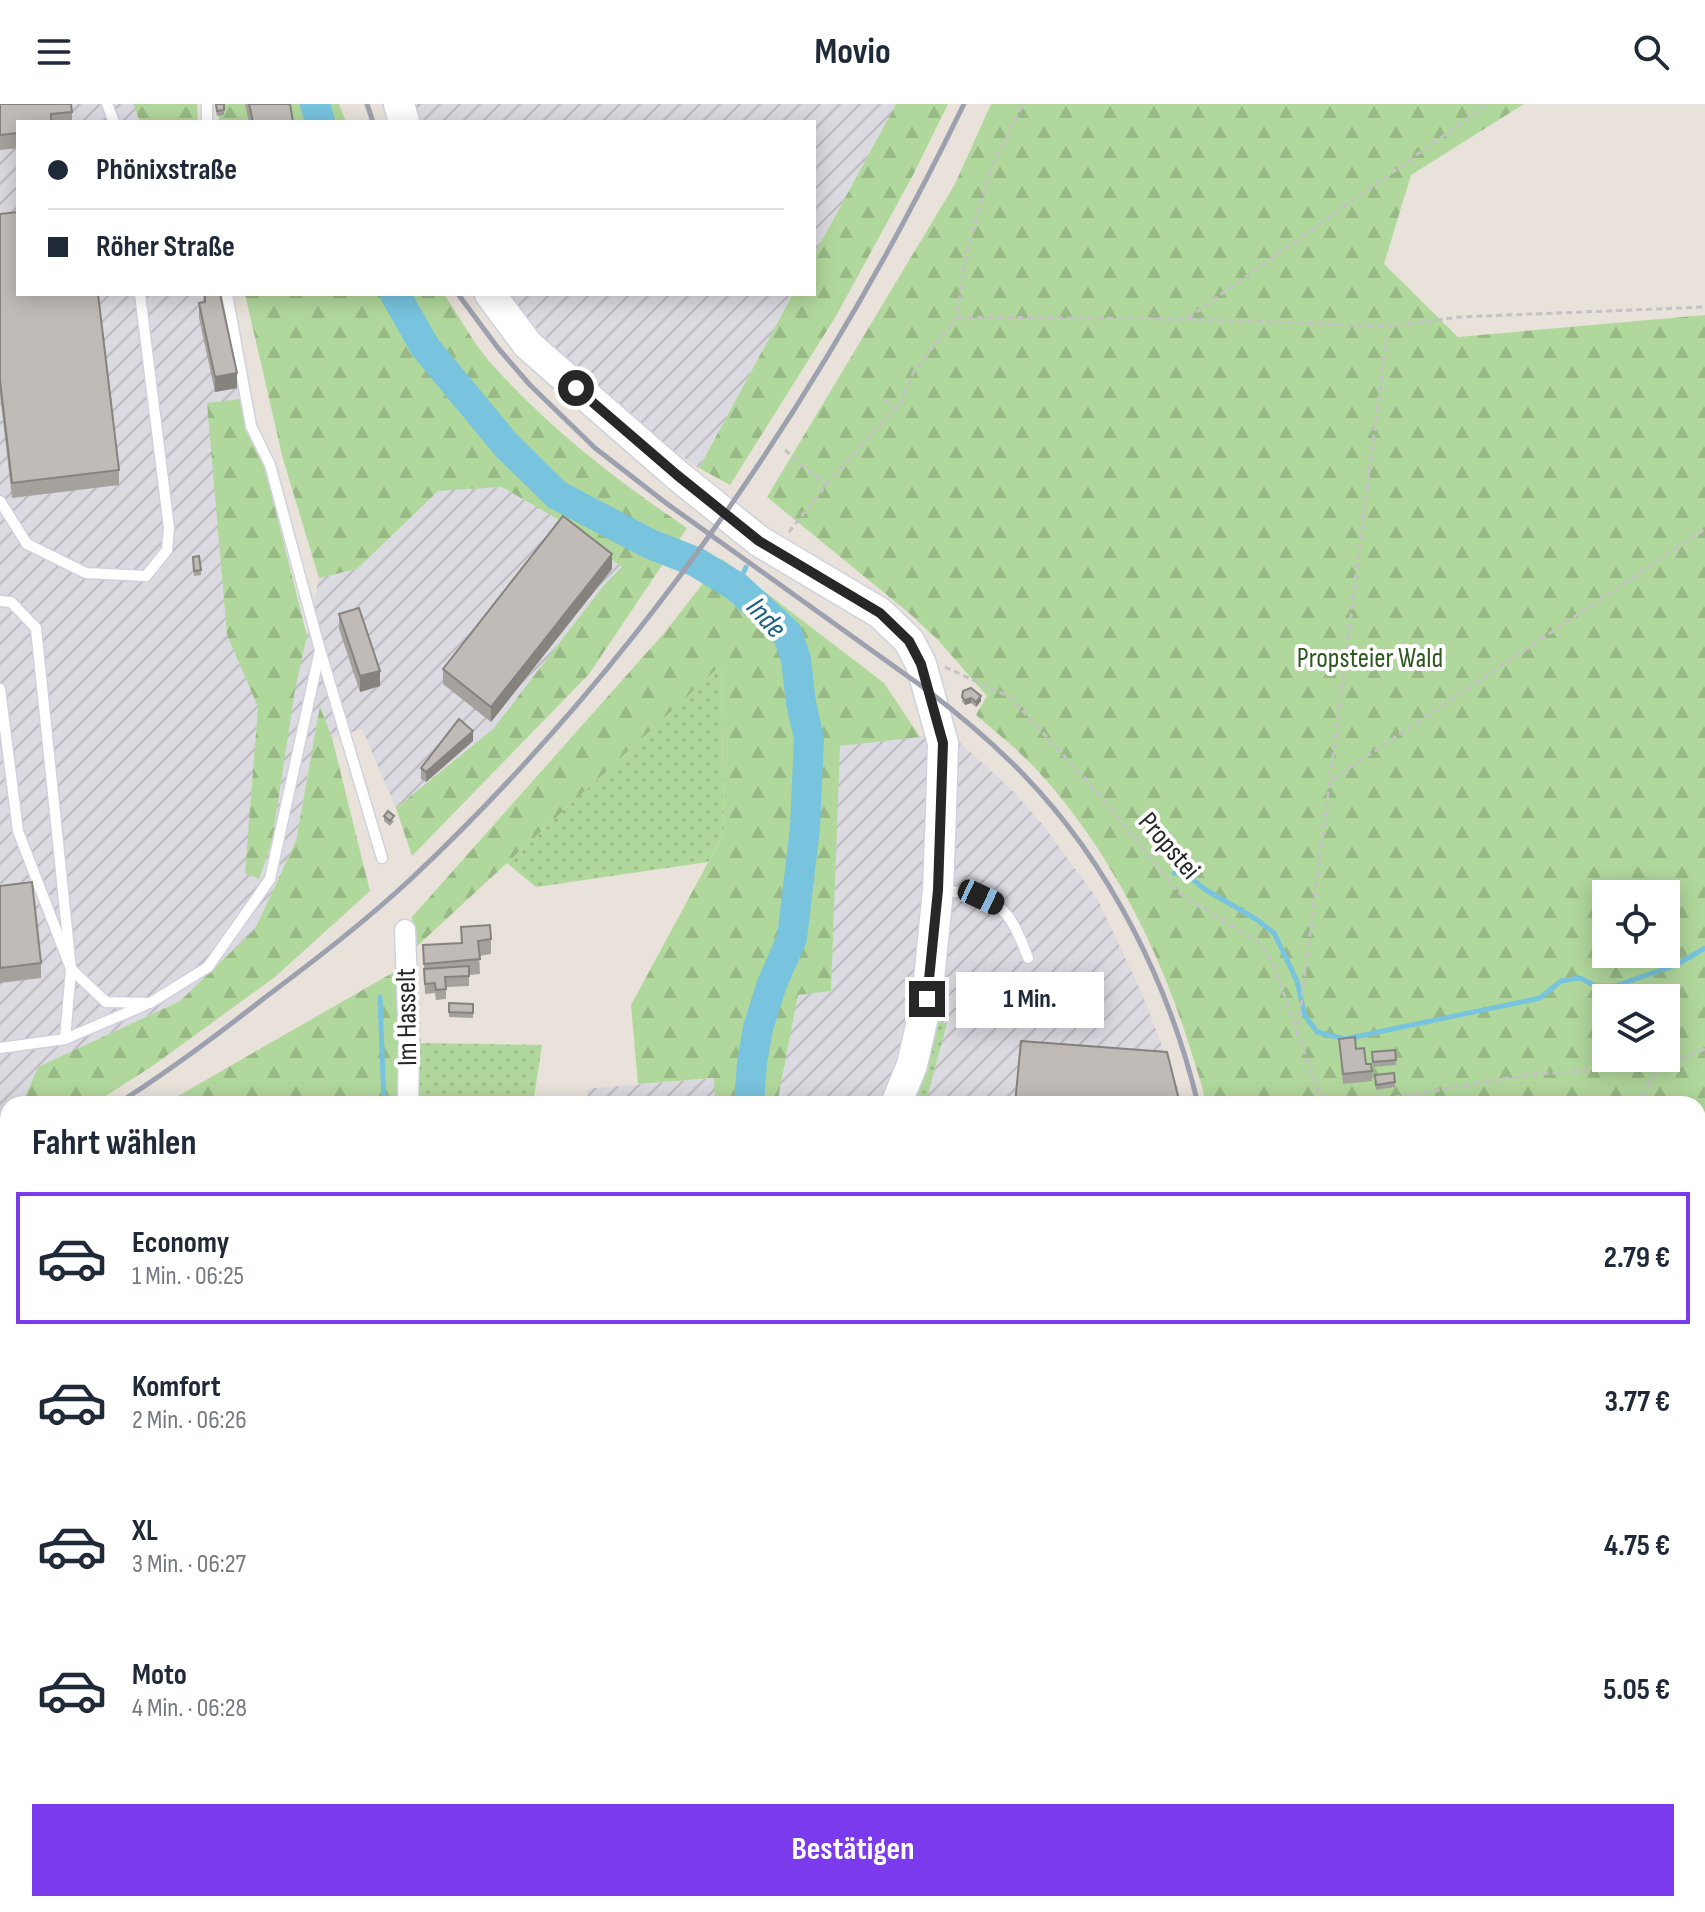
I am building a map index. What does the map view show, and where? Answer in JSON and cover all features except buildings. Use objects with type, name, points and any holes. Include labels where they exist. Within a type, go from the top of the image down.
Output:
[{"type":"main road","points":[[491,296],[528,345],[677,475],[768,546],[880,613],[909,641],[921,664],[943,743],[938,890],[923,1025],[899,1096]]},
{"type":"street","name":"Im Hasselt","points":[[405,930],[408,1096]]},
{"type":"lane","points":[[0,501],[27,544],[86,573],[146,576],[167,550],[169,528],[140,296]]},
{"type":"lane","points":[[227,296],[251,426],[270,465],[320,650],[382,858]]},
{"type":"lane","points":[[0,601],[11,602],[36,628],[71,969],[65,1039]]},
{"type":"lane","points":[[0,1048],[65,1039],[150,1003],[208,967],[270,879],[320,650]]},
{"type":"lane","points":[[0,689],[18,831],[71,969],[106,1002],[150,1003]]},
{"type":"lane","points":[[938,890],[981,897],[999,905],[1015,926],[1028,958]]},
{"type":"path","points":[[768,546],[901,402],[914,371],[957,317],[966,254],[990,171],[1023,104]]},
{"type":"path","points":[[1186,319],[1488,104]]},
{"type":"path","points":[[957,317],[1186,319],[1388,326],[1460,317],[1705,307]]},
{"type":"path","points":[[1297,1036],[1387,334]]},
{"type":"path","points":[[885,399],[893,408]]},
{"type":"path","points":[[785,450],[826,485]]},
{"type":"path","points":[[1332,779],[1705,529]]},
{"type":"path","name":"Propstei","points":[[927,690],[935,662],[1010,697],[1099,794],[1179,893],[1258,942],[1273,963],[1319,1093],[1326,1096]]},
{"type":"path","points":[[1680,1059],[1705,1049]]},
{"type":"path","points":[[1402,1096],[1533,1074],[1592,1071]]},
{"type":"path","points":[[1642,1096],[1657,1072]]},
{"type":"shaded area","points":[[0,104],[133,104],[139,120],[16,120],[16,296],[220,296],[240,399],[208,404],[227,635],[258,707],[246,873],[295,690],[319,578],[357,569],[438,490],[502,487],[554,517],[622,567],[604,585],[493,729],[396,808],[362,729],[332,738],[320,707],[296,841],[255,929],[180,1001],[38,1067],[25,1096],[0,1096]]},
{"type":"shaded area","points":[[413,104],[896,104],[816,251],[816,120],[417,120]]},
{"type":"shaded area","points":[[506,296],[792,296],[699,468],[627,420],[538,335]]},
{"type":"shaded area","points":[[949,733],[1009,787],[1042,824],[1098,900],[1143,996],[1181,1096],[779,1096],[798,995],[831,990],[839,745]]},
{"type":"shaded area","points":[[715,1078],[715,1096],[588,1096],[587,1089]]},
{"type":"green space","points":[[133,104],[197,104],[198,120],[139,120]]},
{"type":"green space","points":[[218,104],[339,104],[345,120],[219,120]]},
{"type":"green space","points":[[896,104],[948,104],[836,316],[730,485],[699,468],[792,296],[816,296],[816,251]]},
{"type":"green space","name":"Propsteier Wald","points":[[991,104],[1524,104],[1411,175],[1384,264],[1458,337],[1705,315],[1705,1096],[1204,1096],[1164,975],[1108,865],[1086,831],[1035,768],[976,715],[987,696],[938,640],[767,497],[955,184]]},
{"type":"green space","points":[[245,296],[445,296],[483,353],[534,408],[608,471],[687,528],[589,674],[412,856],[396,808],[493,729],[604,585],[622,567],[554,517],[502,487],[438,491],[357,569],[319,578],[283,459]]},
{"type":"green space","points":[[240,399],[245,429],[265,468],[307,636],[295,690],[272,841],[259,879],[245,873],[258,707],[227,635],[207,403]]},
{"type":"green space","points":[[722,559],[884,683],[920,737],[840,746],[831,991],[798,995],[779,1096],[715,1096],[714,1078],[638,1084],[631,1005],[724,833],[721,665],[415,948],[412,917],[665,632]]},
{"type":"green space","points":[[721,664],[724,833],[708,862],[536,887],[507,863]]},
{"type":"green space","points":[[320,706],[332,738],[370,891],[275,977],[106,1096],[25,1096],[38,1067],[180,1001],[255,929],[296,841]]},
{"type":"green space","points":[[401,968],[397,1096],[178,1096]]},
{"type":"green space","points":[[937,1022],[947,1023],[927,1096],[917,1096]]},
{"type":"green space","points":[[418,1043],[542,1045],[534,1096],[417,1096]]},
{"type":"waterway","name":"Inde","points":[[315,104],[319,120]]},
{"type":"waterway","name":"Inde","points":[[396,296],[425,347],[506,445],[557,495],[650,544],[696,562],[737,587],[787,633],[796,659],[809,738],[805,828],[792,938],[772,984],[758,1028],[750,1096]]},
{"type":"waterway","points":[[737,587],[746,567]]},
{"type":"waterway","points":[[1174,873],[1188,876],[1274,933],[1297,981],[1305,1016],[1317,1032],[1345,1039],[1540,998],[1561,981],[1580,978],[1596,986],[1615,986],[1676,965],[1705,948]]},
{"type":"waterway","points":[[799,879],[812,880]]},
{"type":"waterway","points":[[380,997],[384,1096]]},
{"type":"railway","points":[[367,104],[372,120]]},
{"type":"railway","points":[[129,1096],[210,1040],[377,909],[498,792],[578,704],[653,611],[724,515],[790,416],[852,314],[964,104]]},
{"type":"railway","points":[[459,296],[530,385],[595,448],[666,503],[927,690],[1023,774],[1083,847],[1132,927],[1171,1014],[1196,1096]]},
{"type":"route","points":[[576,388],[759,541],[880,613],[909,641],[921,664],[943,743],[938,890],[927,999]]}]
